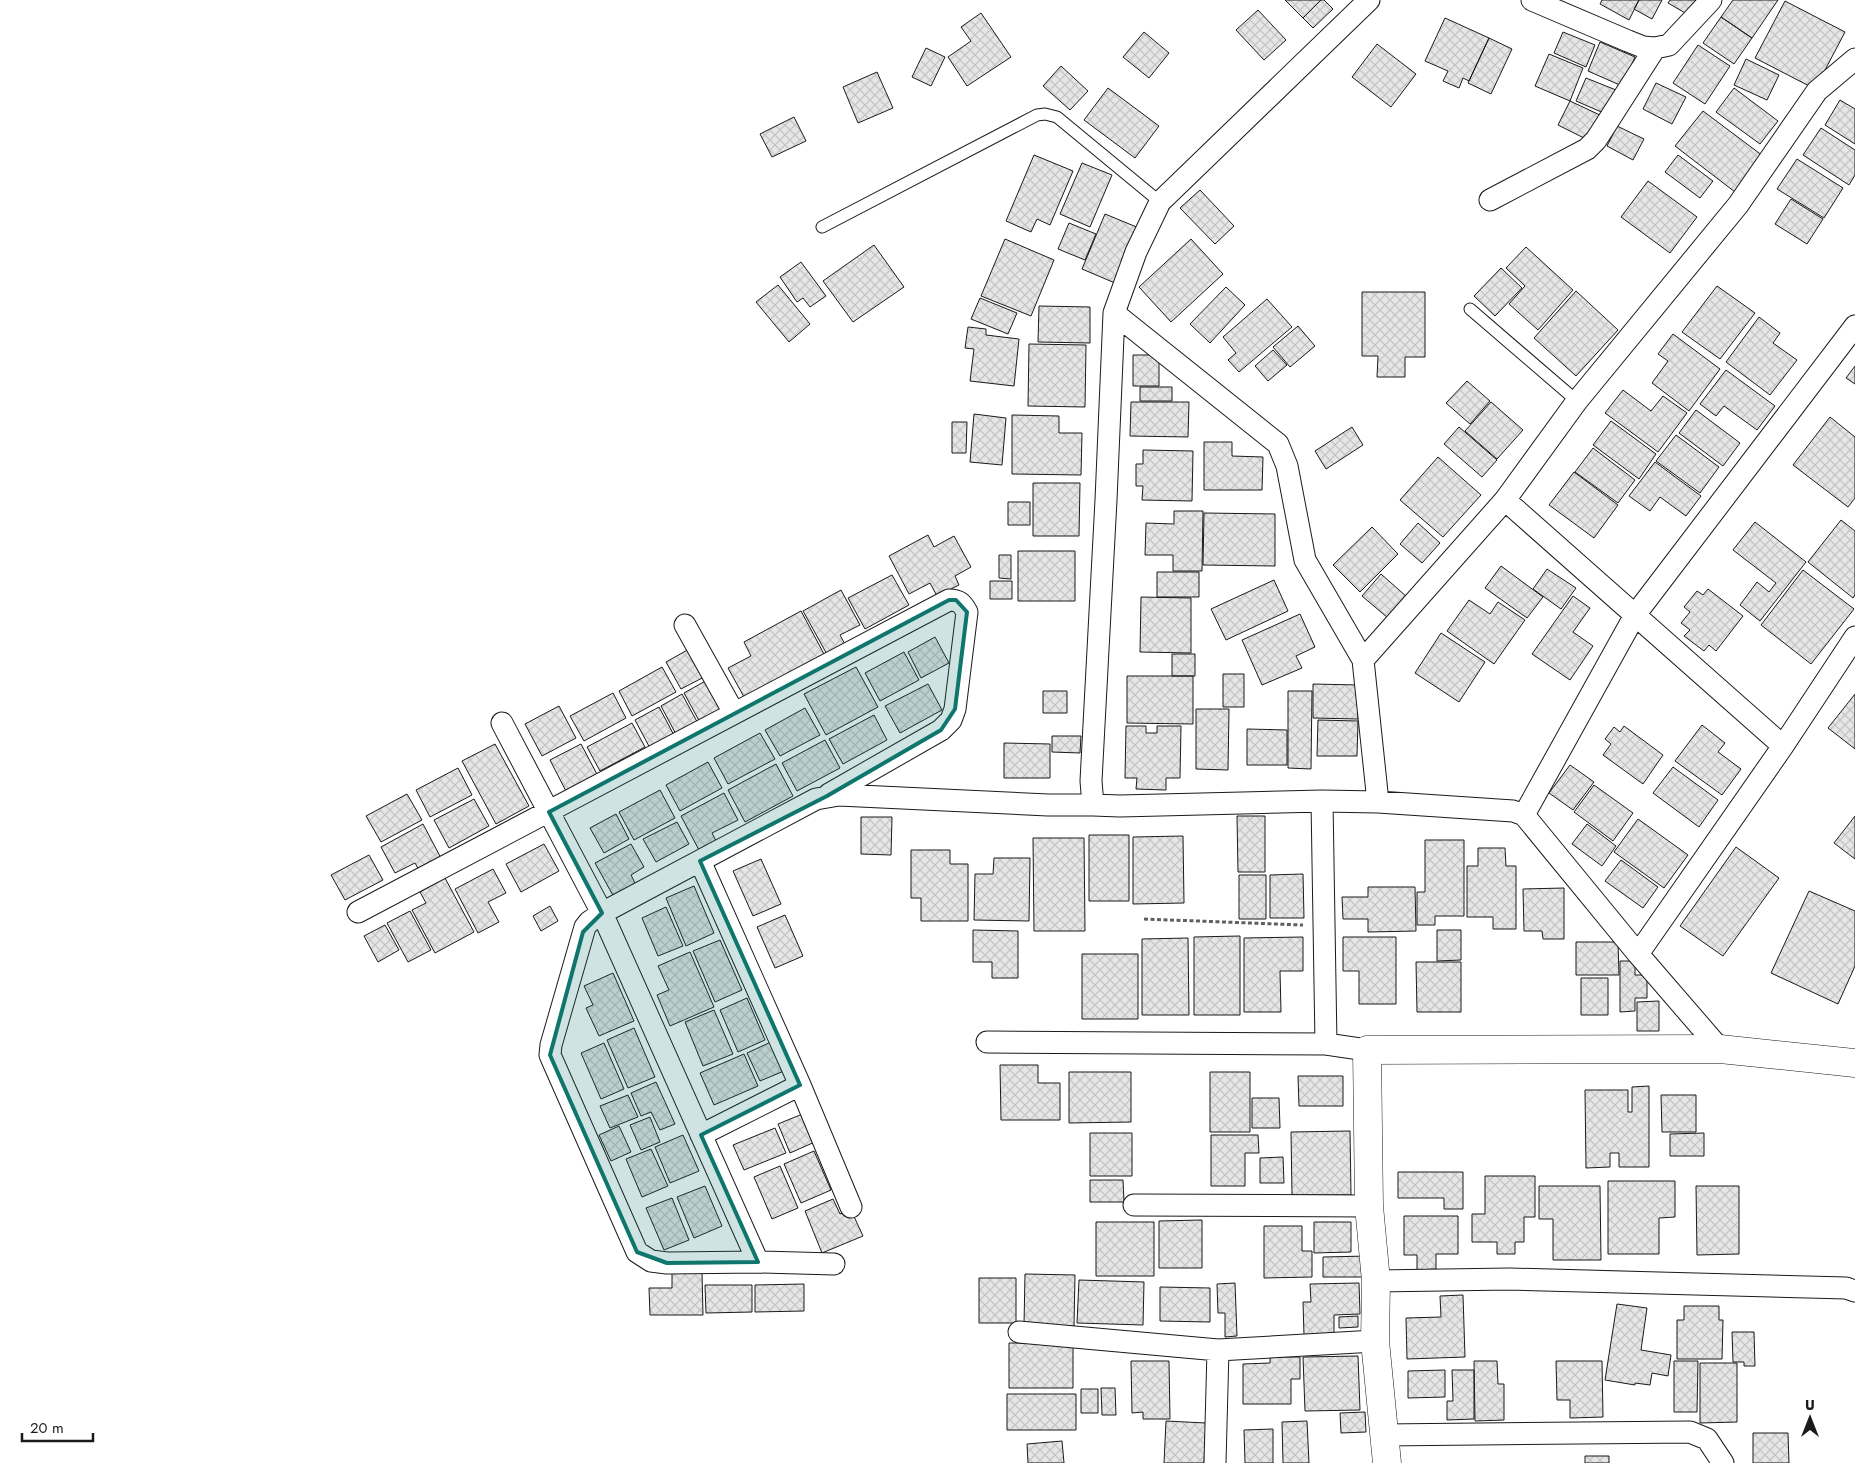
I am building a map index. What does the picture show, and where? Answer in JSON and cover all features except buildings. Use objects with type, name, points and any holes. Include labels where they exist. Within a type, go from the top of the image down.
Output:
[{"type":"street","points":[[1093,805],[1091,781],[1114,313],[1136,252],[1160,202],[1369,0]]},
{"type":"street","points":[[1532,0],[1636,44],[1655,48],[1669,45],[1711,0]]},
{"type":"street","points":[[1490,200],[1587,149],[1596,140],[1655,48]]},
{"type":"street","points":[[1364,660],[1505,500],[1577,402],[1738,205],[1818,91],[1855,59]]},
{"type":"street","points":[[1114,313],[1278,444],[1287,466],[1306,560],[1364,660],[1378,802]]},
{"type":"street","points":[[1524,814],[1636,615],[1855,326]]},
{"type":"street","points":[[1505,500],[1783,746]]},
{"type":"street","points":[[358,912],[949,600],[956,600],[962,604],[967,612],[955,709],[951,720],[942,730],[920,744],[827,796]]},
{"type":"street","points":[[685,625],[734,712]]},
{"type":"street","points":[[1638,954],[1783,746],[1855,637]]},
{"type":"street","points":[[502,723],[602,913],[758,1262]]},
{"type":"street","points":[[834,1264],[758,1262],[667,1263],[651,1260],[637,1252],[550,1055],[551,1045],[583,932],[589,922],[602,913],[816,799],[827,796],[839,794],[1048,805],[1120,806],[1322,801],[1378,802],[1513,811],[1524,814],[1638,954],[1720,1049]]},
{"type":"street","points":[[1322,801],[1326,1044]]},
{"type":"street","points":[[700,861],[800,1085],[851,1207]]},
{"type":"street","points":[[987,1042],[1326,1044],[1367,1050],[1720,1049],[1855,1063]]},
{"type":"street","points":[[1367,1050],[1369,1206],[1376,1280],[1375,1341],[1387,1463]]},
{"type":"street","points":[[702,1135],[800,1085]]},
{"type":"street","points":[[1134,1205],[1369,1206]]},
{"type":"street","points":[[1376,1280],[1510,1279],[1846,1288],[1855,1291]]},
{"type":"street","points":[[1019,1332],[1218,1350],[1375,1341]]},
{"type":"street","points":[[1215,1463],[1218,1350]]},
{"type":"street","points":[[1383,1435],[1690,1432],[1706,1439],[1723,1463]]},
{"type":"lane","points":[[822,226],[1037,115],[1045,114],[1057,117],[1160,202]]},
{"type":"lane","points":[[1470,309],[1577,402]]},
{"type":"path","points":[[1144,919],[1323,926]]},
{"type":"highlighted area","points":[[949,600],[956,600],[967,612],[955,709],[941,730],[827,796],[700,861],[800,1085],[701,1135],[758,1262],[667,1263],[637,1252],[550,1055],[583,932],[602,913],[549,812]]}]
